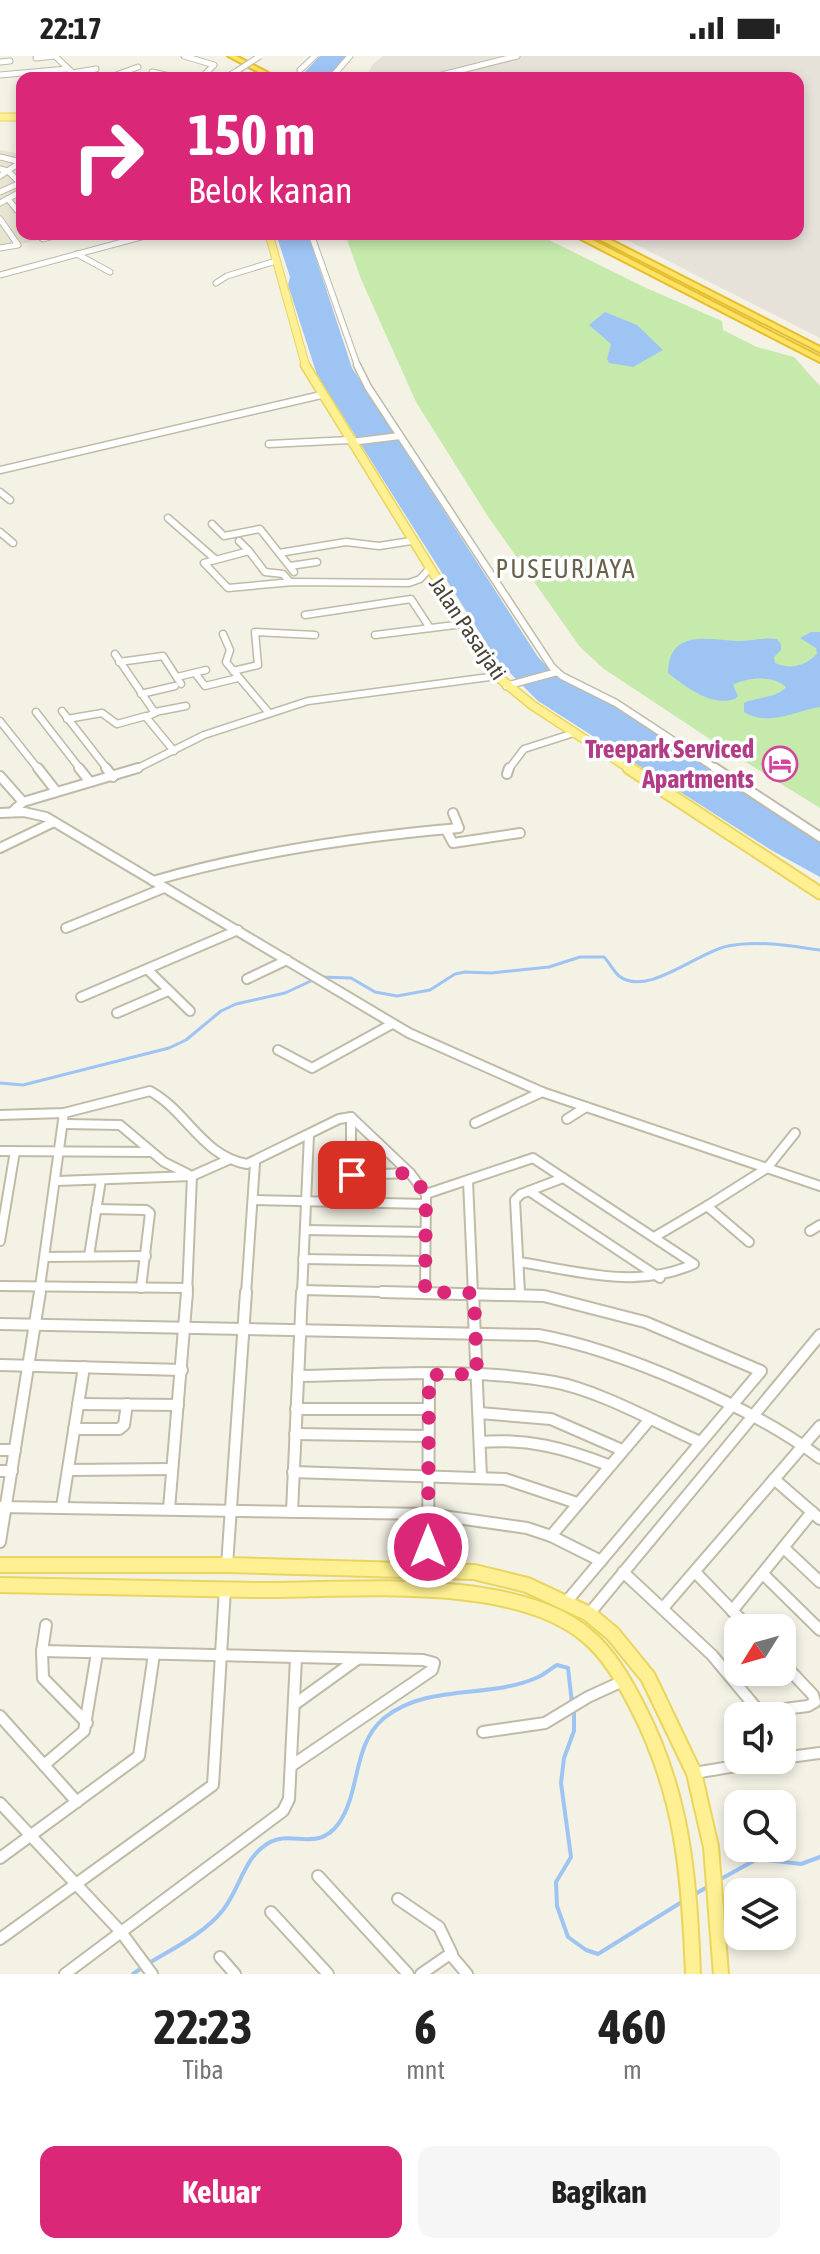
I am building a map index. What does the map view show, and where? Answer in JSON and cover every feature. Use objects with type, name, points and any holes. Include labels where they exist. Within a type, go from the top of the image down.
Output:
[{"type":"highway","points":[[231,56],[263,72]]},
{"type":"highway","points":[[247,56],[278,72]]},
{"type":"highway","points":[[580,240],[621,258]]},
{"type":"highway","points":[[586,240],[820,360]]},
{"type":"highway","points":[[605,240],[820,350]]},
{"type":"main road","name":"Jalan Pasarjati","points":[[273,240],[300,352],[321,395],[353,441],[411,541],[497,676],[574,733],[820,893]]},
{"type":"main road","points":[[0,1565],[227,1565],[474,1572],[501,1577],[567,1601],[613,1634],[641,1667],[663,1705],[694,1773],[714,1874],[721,1974]]},
{"type":"main road","points":[[330,1567],[331,1590]]},
{"type":"main road","points":[[0,1585],[331,1590],[476,1596],[555,1615],[586,1635],[623,1681],[651,1731],[676,1793],[690,1889],[693,1974]]},
{"type":"street","points":[[36,58],[55,56],[70,71]]},
{"type":"street","points":[[184,56],[214,65],[207,72]]},
{"type":"street","points":[[235,72],[260,56]]},
{"type":"street","points":[[300,70],[315,56]]},
{"type":"street","points":[[336,72],[350,56]]},
{"type":"street","points":[[454,72],[517,56]]},
{"type":"street","points":[[0,62],[10,61]]},
{"type":"street","points":[[124,72],[138,67]]},
{"type":"street","points":[[52,72],[96,69]]},
{"type":"street","points":[[0,176],[16,166]]},
{"type":"street","points":[[0,169],[8,171],[16,179]]},
{"type":"street","points":[[0,203],[16,194]]},
{"type":"street","points":[[8,199],[16,209]]},
{"type":"street","points":[[0,219],[18,245],[0,248]]},
{"type":"street","points":[[0,275],[129,240]]},
{"type":"street","points":[[313,240],[330,281],[353,357],[400,436],[425,469],[557,672],[616,703],[820,837]]},
{"type":"street","points":[[76,254],[110,272]]},
{"type":"street","points":[[216,283],[227,276],[276,261]]},
{"type":"street","points":[[0,470],[321,395]]},
{"type":"street","points":[[269,444],[400,436]]},
{"type":"street","points":[[0,492],[10,500]]},
{"type":"street","points":[[168,518],[215,559]]},
{"type":"street","points":[[212,524],[224,536],[260,529],[292,569],[317,562]]},
{"type":"street","points":[[0,532],[13,543]]},
{"type":"street","points":[[239,541],[265,572],[283,574],[290,582]]},
{"type":"street","points":[[279,553],[346,542],[379,546],[411,541]]},
{"type":"street","points":[[249,551],[204,563],[228,588],[290,582],[409,583],[420,579],[429,569]]},
{"type":"street","points":[[305,615],[411,599],[430,628]]},
{"type":"street","points":[[375,635],[463,624]]},
{"type":"street","points":[[195,673],[205,686],[258,665],[255,632],[315,635]]},
{"type":"street","points":[[223,634],[230,650],[224,660],[269,713]]},
{"type":"street","points":[[115,654],[155,712]]},
{"type":"street","points":[[119,662],[161,656],[178,682]]},
{"type":"street","points":[[141,694],[206,670]]},
{"type":"street","points":[[510,685],[557,672]]},
{"type":"street","points":[[12,812],[23,802],[141,768],[204,735],[269,713],[336,695],[497,676]]},
{"type":"street","points":[[67,719],[102,713],[117,724],[186,706]]},
{"type":"street","points":[[62,711],[113,777]]},
{"type":"street","points":[[36,712],[90,782]]},
{"type":"street","points":[[146,716],[174,751]]},
{"type":"street","points":[[0,721],[56,791]]},
{"type":"street","points":[[507,774],[513,756],[521,750],[574,733]]},
{"type":"street","points":[[0,776],[23,802]]},
{"type":"street","points":[[0,813],[33,813],[54,822],[392,1024],[542,1092],[820,1186]]},
{"type":"street","points":[[153,881],[194,869],[361,837],[460,827],[453,813]]},
{"type":"street","points":[[0,848],[54,822]]},
{"type":"street","points":[[446,830],[453,843],[520,833]]},
{"type":"street","points":[[66,928],[164,888]]},
{"type":"street","points":[[81,997],[238,930]]},
{"type":"street","points":[[247,979],[287,960]]},
{"type":"street","points":[[148,970],[190,1011]]},
{"type":"street","points":[[117,1013],[168,991]]},
{"type":"street","points":[[278,1050],[311,1068],[392,1024]]},
{"type":"street","points":[[65,1118],[153,1092],[236,1164],[255,1163],[339,1119],[351,1117]]},
{"type":"street","points":[[475,1123],[542,1092]]},
{"type":"street","points":[[567,1119],[586,1107]]},
{"type":"street","points":[[0,1115],[65,1118],[120,1125],[132,1132],[151,1152],[192,1176]]},
{"type":"street","points":[[351,1117],[410,1173],[426,1199],[425,1292]]},
{"type":"street","points":[[351,1117],[351,1202]]},
{"type":"street","points":[[0,1542],[65,1118]]},
{"type":"street","points":[[656,1236],[767,1168],[795,1133]]},
{"type":"street","points":[[292,1512],[309,1135]]},
{"type":"street","points":[[0,1151],[151,1152]]},
{"type":"street","points":[[0,1241],[5,1179],[15,1151]]},
{"type":"street","points":[[253,1200],[351,1202],[426,1199],[532,1158],[694,1263],[660,1278],[633,1281],[519,1262]]},
{"type":"street","points":[[57,1181],[192,1176],[228,1160]]},
{"type":"street","points":[[227,1565],[255,1163]]},
{"type":"street","points":[[352,1175],[410,1173]]},
{"type":"street","points":[[169,1509],[186,1328],[192,1176]]},
{"type":"street","points":[[520,1293],[514,1204],[518,1196],[563,1178]]},
{"type":"street","points":[[89,1256],[101,1180]]},
{"type":"street","points":[[468,1181],[481,1477]]},
{"type":"street","points":[[529,1191],[660,1278]]},
{"type":"street","points":[[707,1206],[749,1242]]},
{"type":"street","points":[[96,1209],[149,1212],[141,1288]]},
{"type":"street","points":[[810,1231],[820,1225]]},
{"type":"street","points":[[305,1230],[426,1232]]},
{"type":"street","points":[[45,1257],[146,1256]]},
{"type":"street","points":[[303,1259],[426,1261]]},
{"type":"street","points":[[0,1286],[188,1288]]},
{"type":"street","points":[[302,1290],[520,1293],[580,1303],[624,1315],[756,1367],[760,1374],[567,1601]]},
{"type":"street","points":[[0,1324],[538,1335],[577,1343],[731,1405],[805,1445],[820,1458]]},
{"type":"street","points":[[589,1614],[820,1335]]},
{"type":"street","points":[[0,1365],[182,1370]]},
{"type":"street","points":[[62,1507],[84,1367]]},
{"type":"street","points":[[298,1376],[477,1374],[568,1385],[700,1442]]},
{"type":"street","points":[[428,1571],[429,1375]]},
{"type":"street","points":[[78,1404],[178,1405]]},
{"type":"street","points":[[74,1429],[119,1429],[124,1425],[127,1404]]},
{"type":"street","points":[[296,1409],[429,1409]]},
{"type":"street","points":[[479,1413],[551,1419],[622,1450]]},
{"type":"street","points":[[551,1536],[650,1419]]},
{"type":"street","points":[[663,1608],[820,1426]]},
{"type":"street","points":[[295,1434],[428,1436]]},
{"type":"street","points":[[480,1442],[537,1439],[608,1465]]},
{"type":"street","points":[[0,1450],[15,1450]]},
{"type":"street","points":[[68,1470],[172,1469]]},
{"type":"street","points":[[0,1471],[12,1471]]},
{"type":"street","points":[[293,1472],[481,1477],[516,1481],[577,1503]]},
{"type":"street","points":[[732,1611],[784,1548],[816,1516],[774,1479]]},
{"type":"street","points":[[4,1506],[429,1514],[499,1522],[551,1536],[601,1561]]},
{"type":"street","points":[[784,1548],[820,1582]]},
{"type":"street","points":[[623,1572],[728,1672],[752,1702]]},
{"type":"street","points":[[696,1573],[735,1614]]},
{"type":"street","points":[[763,1574],[820,1630]]},
{"type":"street","points":[[0,1939],[213,1785],[225,1589]]},
{"type":"street","points":[[46,1625],[42,1651],[43,1678],[87,1723]]},
{"type":"street","points":[[42,1651],[423,1660],[435,1665],[291,1766]]},
{"type":"street","points":[[44,1765],[82,1734],[87,1723],[97,1653]]},
{"type":"street","points":[[0,1858],[139,1756],[154,1654]]},
{"type":"street","points":[[65,1974],[278,1818],[289,1799],[296,1658]]},
{"type":"street","points":[[295,1704],[356,1660]]},
{"type":"street","points":[[796,1677],[813,1695],[815,1702],[796,1708]]},
{"type":"street","points":[[483,1732],[531,1727],[554,1719],[623,1681]]},
{"type":"street","points":[[0,1716],[77,1802]]},
{"type":"street","points":[[796,1755],[820,1753]]},
{"type":"street","points":[[694,1773],[724,1767]]},
{"type":"street","points":[[0,1803],[121,1932],[152,1974]]},
{"type":"street","points":[[318,1876],[408,1974]]},
{"type":"street","points":[[398,1899],[442,1927],[450,1940],[452,1954],[467,1974]]},
{"type":"street","points":[[271,1912],[328,1974]]},
{"type":"street","points":[[421,1974],[452,1954]]},
{"type":"street","points":[[220,1957],[235,1974]]},
{"type":"shaded area","points":[[383,56],[820,56],[820,338],[627,240],[804,240],[804,72],[368,72]]},
{"type":"shaded area","points":[[0,150],[16,153],[16,240],[39,240],[0,248]]},
{"type":"green space","points":[[347,240],[549,240],[722,321],[723,330],[757,347],[794,357],[820,386],[820,808],[604,669],[580,647],[487,515],[416,402],[361,279]]},
{"type":"water","points":[[320,56],[346,56],[332,72],[305,72]]},
{"type":"water","points":[[278,240],[310,240],[352,368],[538,657],[557,677],[603,698],[820,842],[820,877],[771,850],[538,701],[497,660],[317,375],[288,285],[290,277]]},
{"type":"water","points":[[605,312],[637,325],[663,350],[633,367],[609,363],[607,359],[611,344],[589,325]]},
{"type":"water","points":[[811,632],[820,632],[820,707],[782,717],[753,716],[744,712],[744,703],[777,694],[786,687],[774,680],[745,680],[733,685],[738,696],[735,699],[717,700],[699,694],[668,673],[675,649],[683,643],[703,639],[777,639],[781,650],[774,657],[775,663],[798,666],[817,654],[816,648],[800,638]]},
{"type":"waterway","points":[[320,977],[351,978],[375,992],[397,996],[430,990],[455,974],[549,967],[580,957],[604,957],[619,976],[631,981],[644,981],[716,950],[739,944],[786,945],[820,950]]},
{"type":"waterway","points":[[0,1083],[23,1085],[169,1048],[186,1040],[221,1011],[236,1004],[285,993],[313,980]]},
{"type":"waterway","points":[[149,1963],[189,1940],[216,1918],[229,1902],[252,1858],[267,1844],[285,1838],[313,1839],[331,1832],[346,1810],[367,1741],[384,1718],[401,1707],[439,1696],[517,1684],[539,1677],[557,1665],[568,1668],[572,1703]]},
{"type":"waterway","points":[[574,1711],[574,1731],[564,1758],[561,1783],[571,1857],[556,1882],[557,1906],[568,1937],[586,1950],[598,1954],[685,1900]]},
{"type":"waterway","points":[[719,1880],[757,1859],[801,1864],[820,1857]]},
{"type":"waterway","points":[[695,1894],[709,1886]]},
{"type":"waterway","points":[[133,1974],[143,1967]]},
{"type":"place","name":"Treepark Serviced Apartments","points":[[780,764]]},
{"type":"district","name":"PUSEURJAYA","points":[[566,569]]},
{"type":"route","points":[[352,1175],[410,1173],[426,1194],[425,1292],[474,1293],[477,1374],[429,1375],[428,1547]]}]
